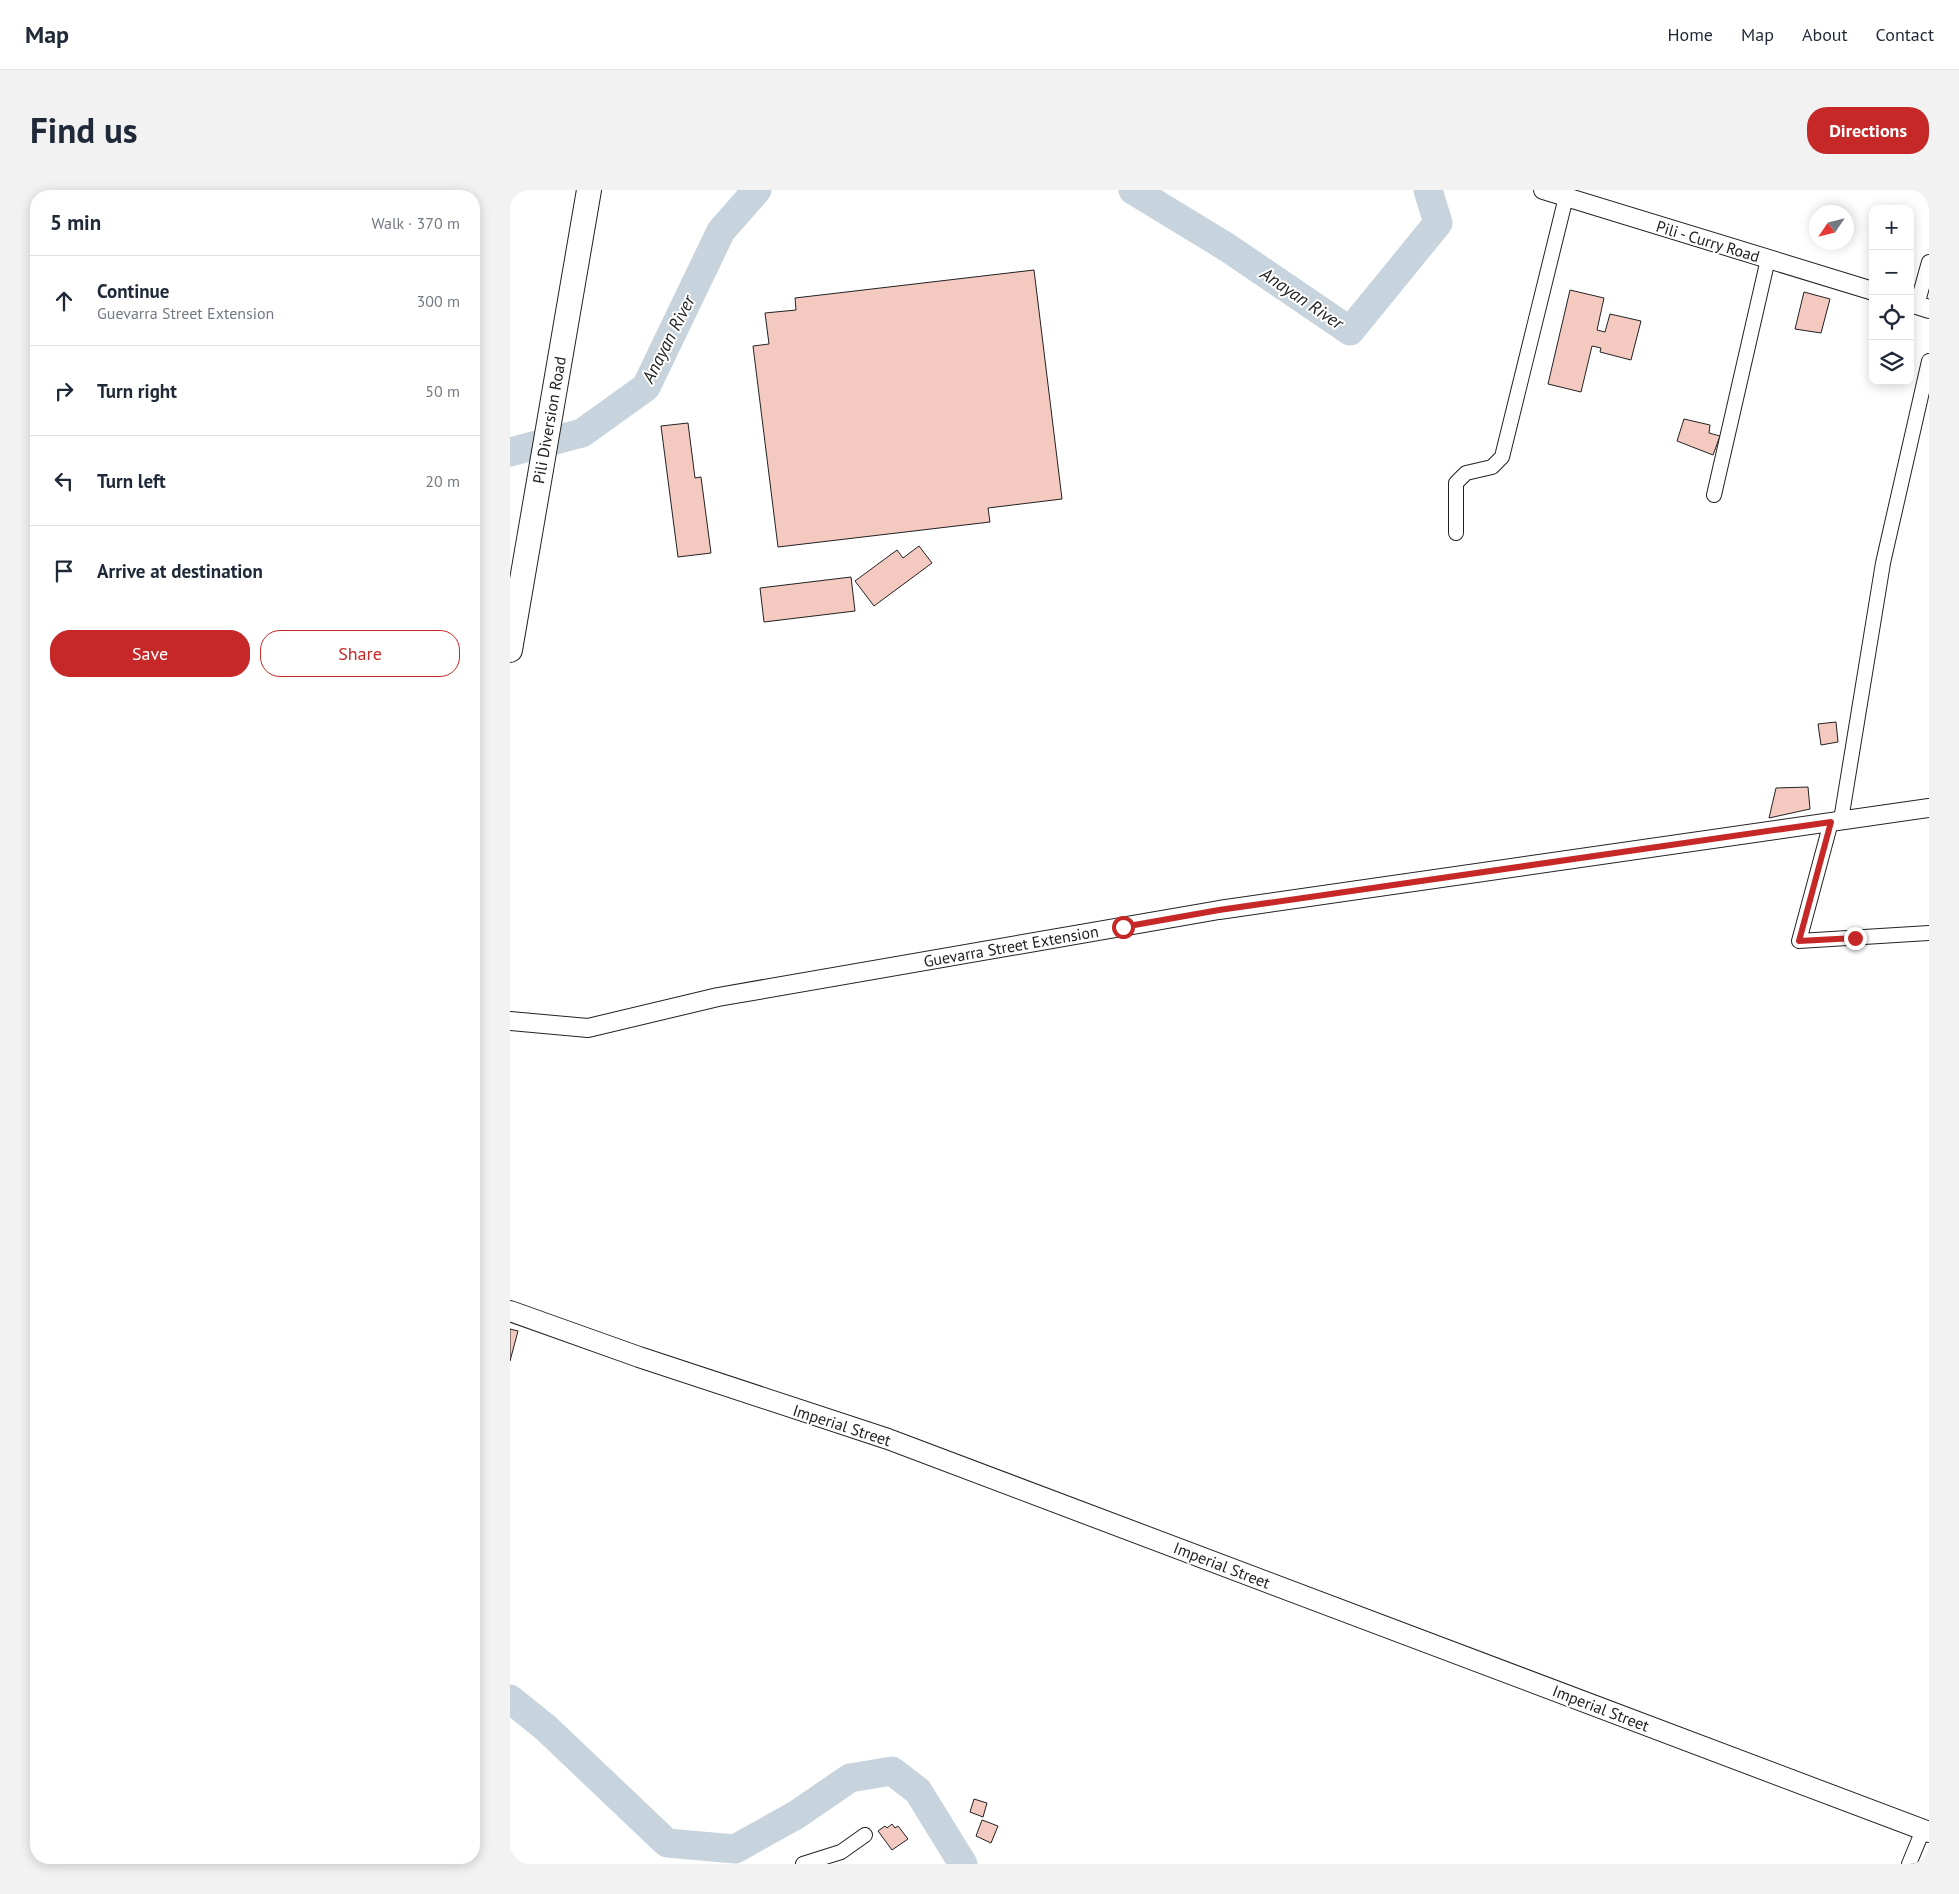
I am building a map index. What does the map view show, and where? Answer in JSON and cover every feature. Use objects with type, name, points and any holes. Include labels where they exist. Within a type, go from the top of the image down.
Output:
[{"type":"highway","name":"Pili Diversion Road","points":[[510,650],[589,190]]},
{"type":"main road","name":"Imperial Street","points":[[510,1312],[639,1357],[888,1439],[1927,1826]]},
{"type":"street","name":"Pili - Curry Road","points":[[1543,190],[1869,291]]},
{"type":"street","points":[[1456,533],[1456,483],[1466,473],[1492,467],[1502,457],[1566,197]]},
{"type":"street","points":[[1714,495],[1768,259]]},
{"type":"street","points":[[1919,306],[1929,262]]},
{"type":"street","points":[[1929,361],[1883,563],[1836,821],[1799,941],[1929,933]]},
{"type":"street","name":"Guevarra Street Extension","points":[[510,1021],[588,1028],[718,997],[1219,910],[1929,808]]},
{"type":"street","points":[[1909,1864],[1927,1826]]},
{"type":"street","points":[[803,1864],[841,1852],[865,1835]]},
{"type":"building","points":[[1034,270],[1062,499],[988,508],[990,522],[778,547],[753,346],[769,344],[765,313],[796,310],[795,298]]},
{"type":"building","points":[[1570,290],[1604,298],[1597,330],[1605,332],[1610,314],[1641,321],[1631,360],[1600,352],[1601,348],[1592,346],[1581,392],[1548,384]]},
{"type":"building","points":[[1804,292],[1830,299],[1821,333],[1795,329]]},
{"type":"building","points":[[1684,419],[1710,425],[1709,433],[1720,436],[1713,455],[1677,441]]},
{"type":"building","points":[[688,423],[695,478],[701,477],[711,553],[678,557],[661,426]]},
{"type":"building","points":[[919,546],[932,563],[874,606],[855,581],[897,550],[903,558]]},
{"type":"building","points":[[851,577],[855,611],[764,622],[760,588]]},
{"type":"building","points":[[1836,722],[1838,742],[1821,745],[1818,724]]},
{"type":"building","points":[[1808,787],[1810,809],[1769,818],[1776,788]]},
{"type":"building","points":[[510,1329],[518,1331],[510,1361]]},
{"type":"building","points":[[974,1799],[987,1803],[983,1817],[970,1812]]},
{"type":"building","points":[[982,1820],[998,1826],[991,1843],[976,1836]]},
{"type":"building","points":[[892,1824],[895,1828],[898,1826],[908,1839],[892,1850],[878,1831]]},
{"type":"waterway","name":"Anayan River","points":[[510,452],[582,433],[646,387],[721,231],[757,190]]},
{"type":"waterway","name":"Anayan River","points":[[1133,190],[1228,248],[1350,331],[1438,223],[1428,190]]},
{"type":"waterway","points":[[510,1699],[546,1728],[667,1843],[735,1849],[796,1815],[850,1778],[892,1771],[918,1791],[963,1864]]},
{"type":"route","points":[[1123,927],[1219,910],[1831,822],[1799,941],[1855,938]]}]
